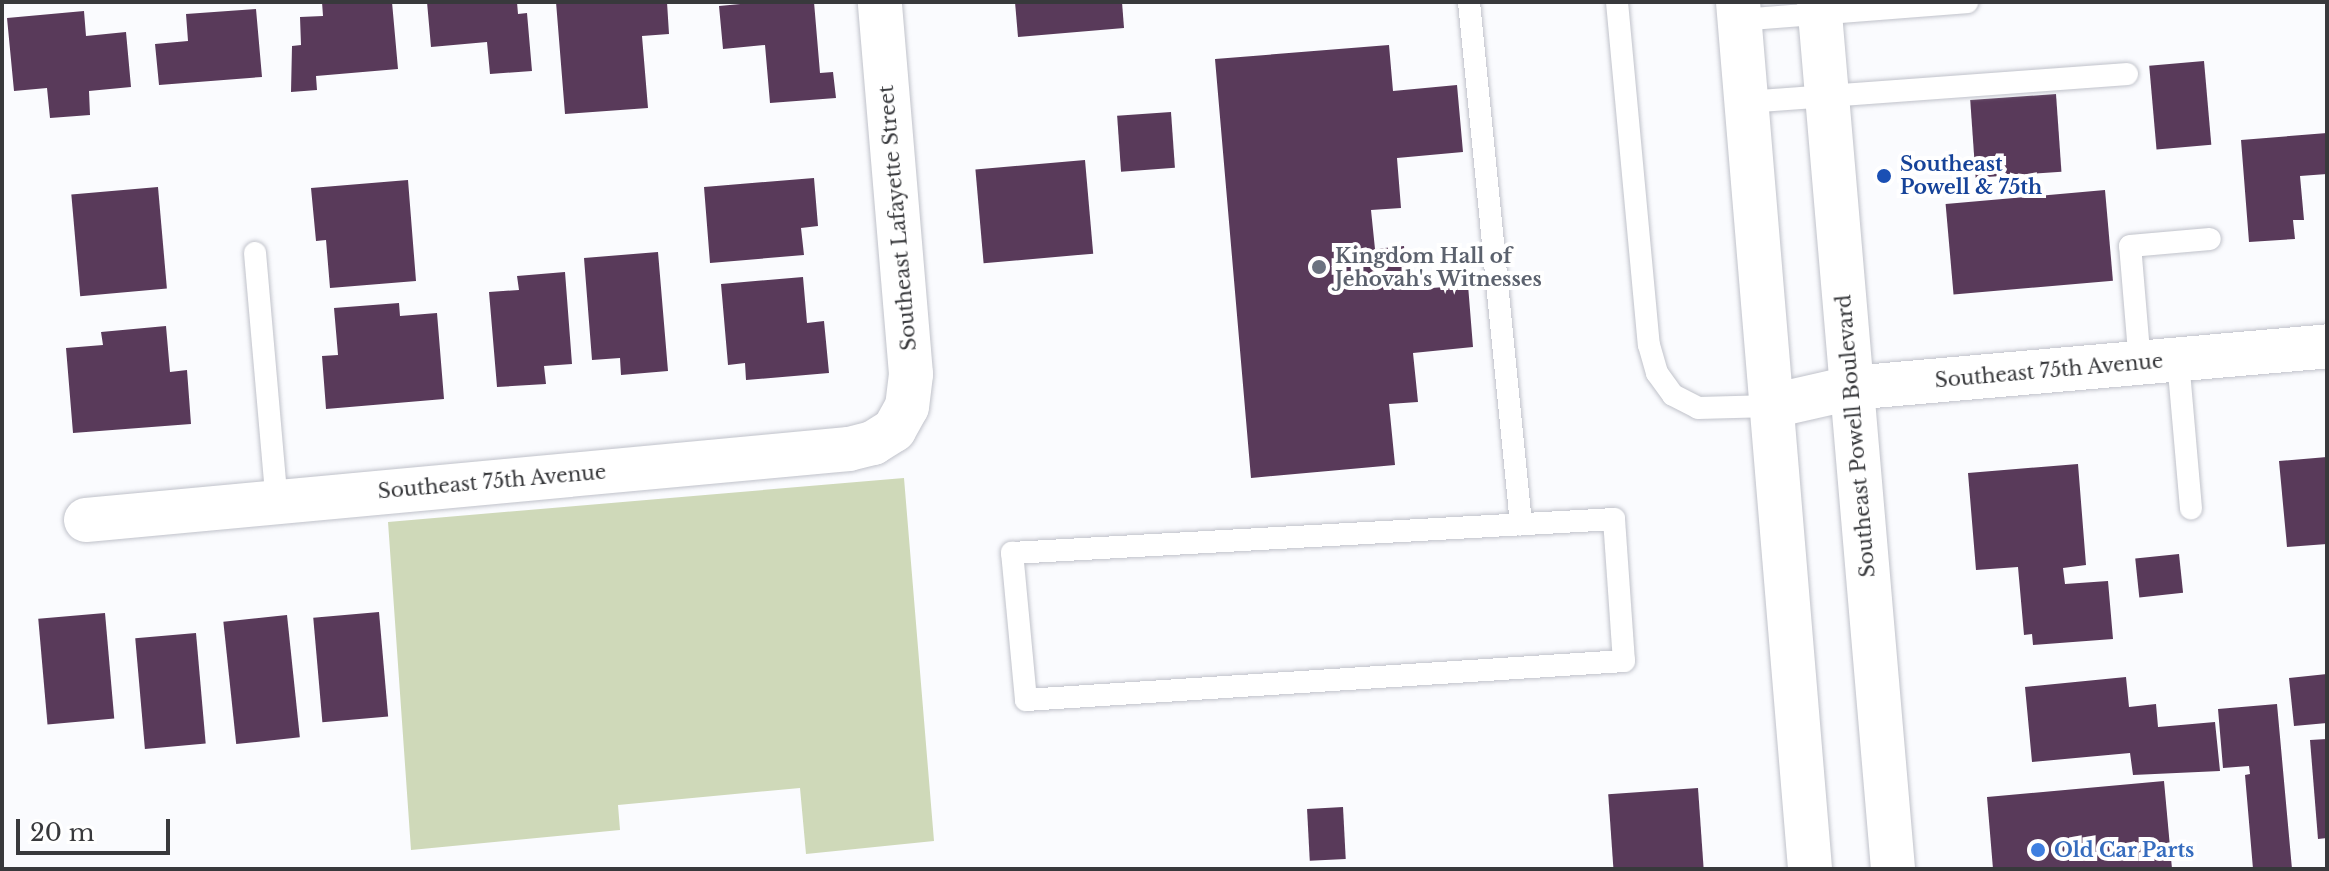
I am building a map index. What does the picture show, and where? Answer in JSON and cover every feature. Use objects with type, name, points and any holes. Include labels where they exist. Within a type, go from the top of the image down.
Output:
[{"type":"street","name":"Southeast Lafayette Street","points":[[880,2],[911,374],[907,407],[894,430]]},
{"type":"street","name":"Southeast Powell Boulevard","points":[[1820,8],[1893,869]]},
{"type":"street","points":[[1739,11],[1810,869]]},
{"type":"street","name":"Southeast 75th Avenue","points":[[1772,406],[1851,388],[2327,346]]},
{"type":"street","name":"Southeast 75th Avenue","points":[[86,520],[849,449],[894,430]]},
{"type":"lane","points":[[1469,2],[1521,524]]},
{"type":"lane","points":[[1617,2],[1649,345],[1657,373],[1673,395],[1698,408],[1772,406]]},
{"type":"lane","points":[[1739,11],[1967,2]]},
{"type":"lane","points":[[1747,102],[2127,74]]},
{"type":"lane","points":[[2191,508],[2130,246],[2210,239]]},
{"type":"lane","points":[[255,253],[277,502]]},
{"type":"lane","points":[[1614,519],[1624,661],[1026,700],[1012,553],[1521,524],[1614,519]]},
{"type":"green space","points":[[904,478],[934,841],[806,854],[800,788],[618,805],[620,830],[411,850],[388,522]]},
{"type":"building","points":[[322,2],[392,2],[398,69],[316,76],[317,90],[291,92],[292,46],[301,45],[300,17],[323,16]]},
{"type":"building","points":[[427,2],[517,2],[518,14],[527,13],[532,71],[490,74],[487,42],[431,47]]},
{"type":"building","points":[[556,2],[667,2],[669,34],[642,36],[648,108],[565,114]]},
{"type":"building","points":[[814,2],[820,73],[833,72],[836,98],[770,103],[765,45],[723,49],[719,6]]},
{"type":"building","points":[[1015,2],[1122,2],[1124,28],[1018,37]]},
{"type":"building","points":[[256,9],[262,77],[159,85],[155,44],[188,41],[186,14]]},
{"type":"building","points":[[84,11],[86,36],[126,32],[131,87],[89,91],[90,115],[50,118],[47,88],[14,91],[7,18]]},
{"type":"building","name":"Kingdom Hall of Jehovah's Witnesses","points":[[1389,45],[1393,91],[1457,85],[1463,152],[1397,158],[1401,208],[1371,210],[1375,249],[1404,246],[1408,290],[1468,285],[1473,347],[1413,353],[1418,402],[1389,404],[1395,465],[1251,478],[1215,59]]},
{"type":"building","points":[[2204,61],[2211,145],[2157,149],[2149,66]]},
{"type":"building","points":[[2056,94],[2061,172],[1976,178],[1970,100]]},
{"type":"building","points":[[1171,112],[1175,168],[1121,172],[1117,116]]},
{"type":"building","points":[[2327,133],[2327,174],[2300,176],[2304,220],[2293,220],[2295,239],[2249,242],[2241,140]]},
{"type":"building","points":[[1085,160],[1093,254],[984,263],[975,170]]},
{"type":"building","points":[[814,178],[818,226],[801,228],[804,255],[710,263],[704,187]]},
{"type":"building","points":[[408,180],[416,281],[330,288],[326,240],[316,241],[311,188]]},
{"type":"building","points":[[158,187],[167,289],[80,296],[71,195]]},
{"type":"building","points":[[2105,190],[2113,281],[1954,295],[1946,204]]},
{"type":"building","points":[[658,252],[668,371],[621,375],[620,358],[592,360],[584,258]]},
{"type":"building","points":[[565,272],[572,364],[544,366],[546,384],[497,387],[489,292],[519,290],[517,276]]},
{"type":"building","points":[[803,277],[807,323],[824,321],[829,373],[746,380],[745,363],[728,365],[721,284]]},
{"type":"building","points":[[399,303],[400,316],[437,313],[444,399],[326,409],[322,356],[338,355],[334,308]]},
{"type":"building","points":[[166,326],[170,372],[187,370],[191,424],[73,433],[66,348],[103,345],[101,332]]},
{"type":"building","points":[[2327,457],[2327,544],[2287,547],[2279,461]]},
{"type":"building","points":[[2078,464],[2086,565],[2063,568],[2065,584],[2108,581],[2113,639],[2033,645],[2032,634],[2024,635],[2018,567],[1976,570],[1968,473]]},
{"type":"building","points":[[2179,554],[2183,593],[2139,597],[2135,559]]},
{"type":"building","points":[[379,612],[388,717],[322,722],[313,618]]},
{"type":"building","points":[[105,613],[114,719],[47,724],[38,619]]},
{"type":"building","points":[[287,615],[300,737],[236,744],[223,622]]},
{"type":"building","points":[[196,633],[206,744],[145,749],[135,638]]},
{"type":"building","points":[[2327,674],[2327,723],[2294,726],[2289,678]]},
{"type":"building","points":[[2126,677],[2129,707],[2156,704],[2158,727],[2215,722],[2220,771],[2133,775],[2130,753],[2032,762],[2025,687]]},
{"type":"building","points":[[2277,704],[2292,869],[2253,869],[2245,775],[2250,774],[2249,766],[2223,768],[2218,709]]},
{"type":"building","points":[[2327,739],[2327,838],[2318,839],[2310,740]]},
{"type":"building","points":[[2164,781],[2172,869],[1993,869],[1987,797]]},
{"type":"building","points":[[1698,788],[1704,869],[1613,869],[1608,794]]},
{"type":"building","points":[[1343,807],[1346,859],[1310,861],[1307,809]]},
{"type":"place","name":"Southeast Powell & 75th","points":[[1884,176]]},
{"type":"place","name":"Kingdom Hall of Jehovah's Witnesses","points":[[1319,267]]},
{"type":"place","name":"Old Car Parts","points":[[2038,850]]}]
